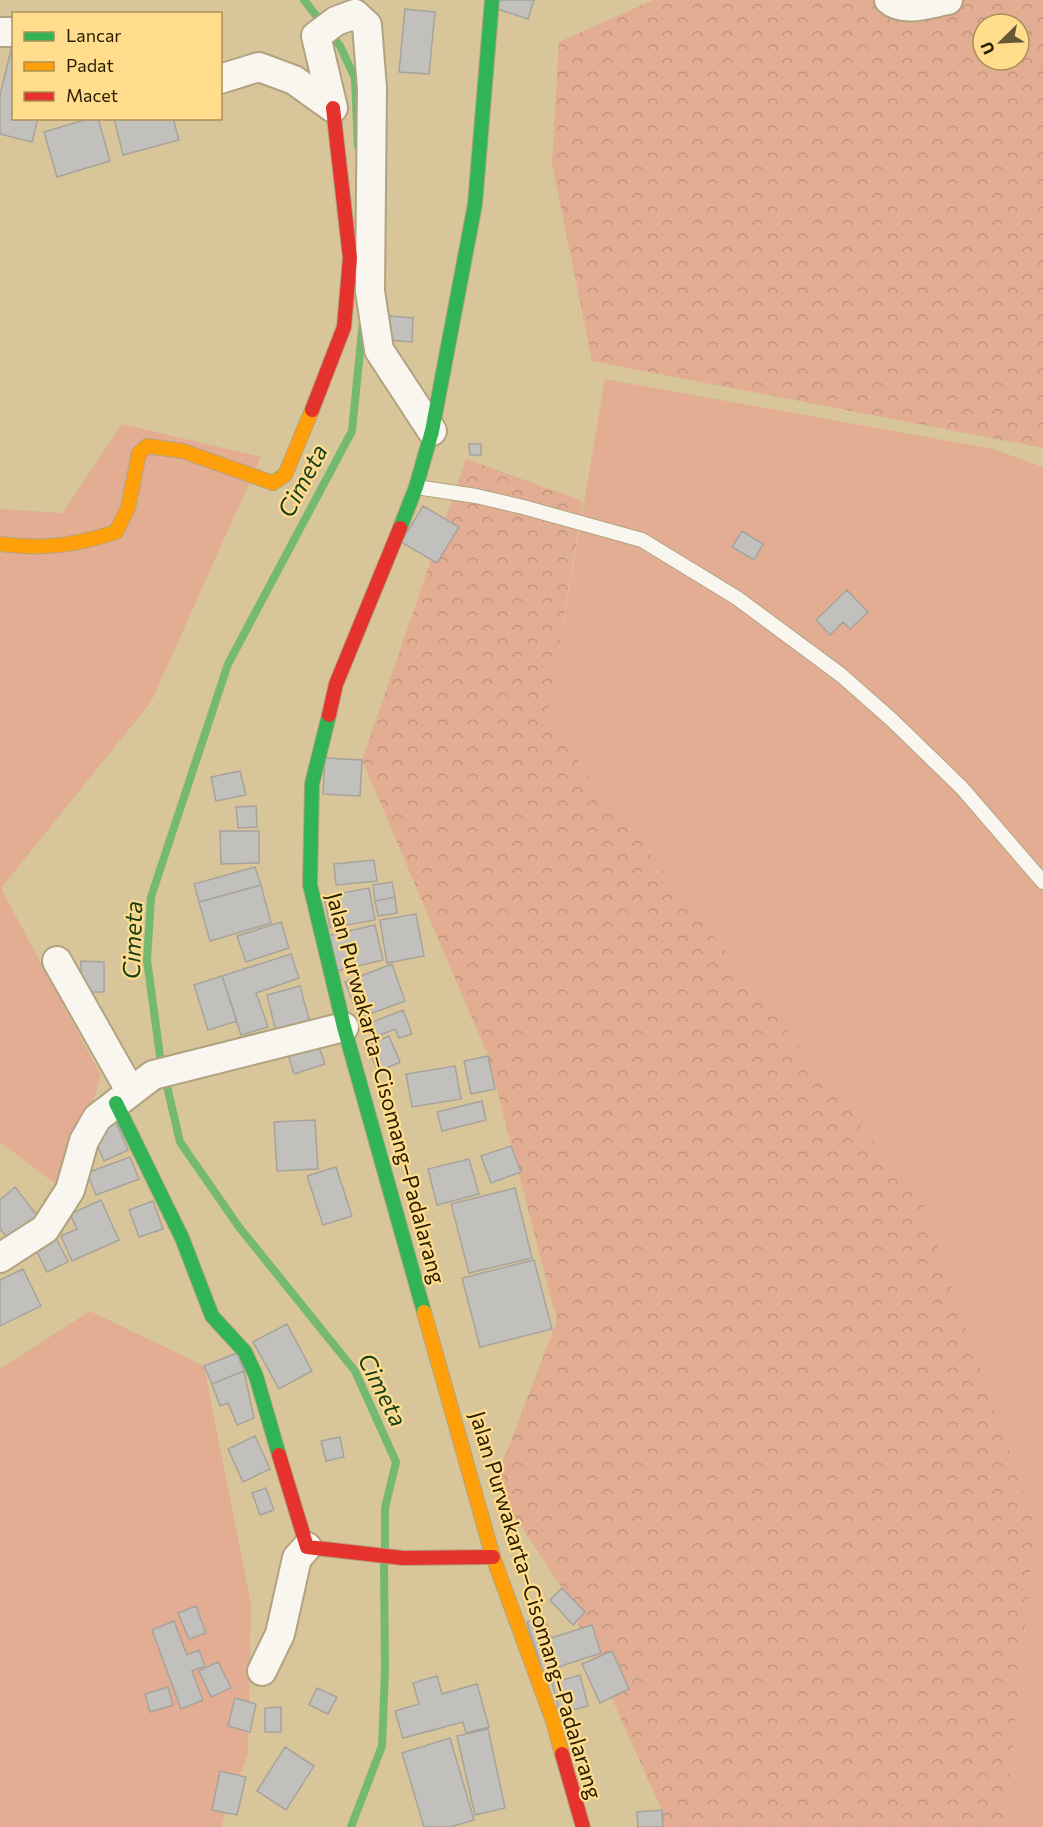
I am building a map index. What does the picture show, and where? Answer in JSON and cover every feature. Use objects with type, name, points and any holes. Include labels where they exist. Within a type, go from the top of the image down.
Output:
[{"type":"main road","name":"Jalan Purwakarta–Cisomang–Padalarang","points":[[492,0],[475,204],[432,431],[416,487],[336,684],[312,784],[310,885],[344,1027],[493,1557],[553,1722],[583,1827]]},
{"type":"main road","points":[[0,544],[26,549],[66,546],[116,532],[128,508],[139,453],[147,446],[183,451],[273,483],[285,475],[320,394],[344,327],[350,258],[333,108]]},
{"type":"main road","points":[[133,1090],[182,1238],[212,1316],[245,1352],[256,1376],[306,1547],[403,1558],[493,1557]]},
{"type":"street","points":[[889,0],[894,4],[914,6],[948,0]]},
{"type":"street","points":[[333,108],[326,29],[356,14],[367,26],[372,88],[370,291],[380,350],[432,431]]},
{"type":"street","points":[[222,78],[259,67],[294,80],[333,108]]},
{"type":"street","points":[[57,961],[133,1090]]},
{"type":"street","points":[[0,1258],[45,1229],[70,1190],[84,1141],[97,1118],[133,1090],[200,1063],[344,1027]]},
{"type":"street","points":[[262,1671],[280,1634],[297,1558],[306,1547]]},
{"type":"lane","points":[[416,487],[495,500],[642,540],[737,598],[841,675],[892,720],[962,788],[1043,882]]},
{"type":"green space","points":[[653,0],[1043,0],[1043,448],[592,361],[552,163],[559,42]]},
{"type":"green space","points":[[605,379],[993,449],[1043,467],[1043,1827],[1005,1827],[1035,1526],[547,720]]},
{"type":"green space","points":[[122,424],[261,457],[151,702],[1,888],[101,1076],[65,1191],[0,1142],[0,509],[62,513]]},
{"type":"green space","points":[[466,459],[583,501],[547,721],[923,1205],[1035,1526],[1005,1827],[663,1827],[662,1810],[562,1588],[494,1485],[557,1321],[488,1056],[362,760]]},
{"type":"green space","points":[[90,1311],[204,1366],[251,1605],[248,1754],[221,1827],[0,1827],[0,1369]]},
{"type":"building","points":[[496,0],[534,0],[528,19],[494,8]]},
{"type":"building","points":[[405,9],[435,12],[429,74],[399,72]]},
{"type":"building","points":[[12,46],[12,120],[38,120],[32,142],[0,134],[0,95]]},
{"type":"building","points":[[84,120],[99,120],[110,161],[57,177],[44,132]]},
{"type":"building","points":[[114,120],[174,120],[179,140],[123,155]]},
{"type":"building","points":[[390,316],[413,318],[412,342],[388,340]]},
{"type":"building","points":[[469,444],[481,444],[481,455],[470,455]]},
{"type":"building","points":[[423,506],[459,527],[437,563],[401,542]]},
{"type":"building","points":[[742,531],[763,544],[754,560],[732,547]]},
{"type":"building","points":[[847,590],[868,612],[850,629],[843,622],[830,635],[816,620]]},
{"type":"building","points":[[325,758],[362,760],[360,796],[323,794]]},
{"type":"building","points":[[240,771],[246,795],[216,801],[211,777]]},
{"type":"building","points":[[256,806],[257,827],[238,828],[236,807]]},
{"type":"building","points":[[220,831],[259,831],[259,863],[221,864]]},
{"type":"building","points":[[374,860],[377,881],[336,885],[334,864]]},
{"type":"building","points":[[255,867],[261,885],[199,902],[194,884]]},
{"type":"building","points":[[392,882],[395,897],[375,901],[373,885]]},
{"type":"building","points":[[261,885],[271,923],[210,941],[199,902]]},
{"type":"building","points":[[369,888],[375,920],[330,928],[324,896]]},
{"type":"building","points":[[395,897],[397,913],[378,916],[375,901]]},
{"type":"building","points":[[416,914],[424,956],[387,963],[380,920]]},
{"type":"building","points":[[281,922],[289,948],[246,962],[237,936]]},
{"type":"building","points":[[375,925],[383,960],[336,971],[327,936]]},
{"type":"building","points":[[291,954],[299,978],[256,993],[268,1027],[241,1035],[222,976]]},
{"type":"building","points":[[81,961],[104,962],[104,992],[81,992]]},
{"type":"building","points":[[392,964],[405,1001],[359,1018],[345,982]]},
{"type":"building","points":[[222,976],[237,1021],[208,1030],[194,985]]},
{"type":"building","points":[[300,986],[310,1023],[276,1032],[267,995]]},
{"type":"building","points":[[403,1010],[412,1034],[399,1038],[395,1029],[375,1037],[370,1023]]},
{"type":"building","points":[[389,1036],[400,1062],[378,1072],[367,1046]]},
{"type":"building","points":[[318,1044],[325,1064],[294,1074],[288,1054]]},
{"type":"building","points":[[488,1056],[495,1089],[471,1094],[464,1061]]},
{"type":"building","points":[[455,1066],[461,1099],[412,1107],[406,1074]]},
{"type":"building","points":[[482,1101],[486,1120],[442,1131],[437,1112]]},
{"type":"building","points":[[115,1120],[128,1150],[104,1161],[91,1131]]},
{"type":"building","points":[[315,1120],[318,1169],[277,1171],[274,1122]]},
{"type":"building","points":[[511,1146],[521,1172],[491,1183],[481,1156]]},
{"type":"building","points":[[130,1157],[139,1179],[96,1195],[87,1173]]},
{"type":"building","points":[[469,1159],[479,1194],[437,1205],[428,1169]]},
{"type":"building","points":[[336,1167],[352,1216],[323,1225],[307,1176]]},
{"type":"building","points":[[15,1187],[40,1219],[11,1242],[0,1229],[0,1200]]},
{"type":"building","points":[[515,1188],[532,1258],[469,1273],[451,1204]]},
{"type":"building","points":[[101,1200],[119,1240],[72,1261],[61,1236],[77,1229],[70,1214]]},
{"type":"building","points":[[153,1201],[163,1229],[139,1237],[129,1210]]},
{"type":"building","points":[[56,1238],[68,1262],[47,1272],[35,1248]]},
{"type":"building","points":[[534,1260],[552,1329],[480,1347],[462,1278]]},
{"type":"building","points":[[23,1269],[41,1306],[0,1326],[0,1280]]},
{"type":"building","points":[[287,1324],[312,1371],[279,1389],[253,1342]]},
{"type":"building","points":[[237,1353],[244,1371],[212,1384],[204,1366]]},
{"type":"building","points":[[244,1371],[254,1418],[237,1425],[228,1403],[220,1406],[212,1384]]},
{"type":"building","points":[[255,1436],[270,1469],[243,1482],[228,1449]]},
{"type":"building","points":[[340,1437],[344,1457],[326,1461],[321,1441]]},
{"type":"building","points":[[266,1488],[274,1510],[260,1515],[252,1493]]},
{"type":"building","points":[[562,1588],[585,1612],[573,1625],[550,1600]]},
{"type":"building","points":[[196,1606],[206,1633],[189,1639],[178,1613]]},
{"type":"building","points":[[544,1617],[551,1638],[592,1625],[601,1653],[543,1672],[527,1622]]},
{"type":"building","points":[[174,1621],[187,1655],[199,1650],[205,1666],[192,1671],[203,1700],[181,1709],[152,1630]]},
{"type":"building","points":[[612,1651],[629,1689],[600,1703],[582,1664]]},
{"type":"building","points":[[218,1662],[231,1688],[211,1697],[199,1671]]},
{"type":"building","points":[[580,1675],[588,1706],[560,1713],[552,1683]]},
{"type":"building","points":[[437,1676],[442,1694],[477,1684],[489,1727],[466,1733],[463,1722],[403,1738],[395,1711],[419,1704],[413,1683]]},
{"type":"building","points":[[168,1687],[173,1705],[150,1712],[145,1694]]},
{"type":"building","points":[[317,1688],[337,1697],[328,1714],[309,1705]]},
{"type":"building","points":[[235,1698],[256,1704],[250,1732],[228,1726]]},
{"type":"building","points":[[281,1707],[281,1732],[265,1732],[265,1708]]},
{"type":"building","points":[[488,1729],[505,1808],[475,1815],[457,1736]]},
{"type":"building","points":[[450,1738],[474,1820],[450,1827],[424,1827],[402,1753]]},
{"type":"building","points":[[285,1747],[314,1766],[286,1810],[257,1791]]},
{"type":"building","points":[[220,1771],[246,1777],[237,1815],[212,1810]]},
{"type":"building","points":[[662,1810],[663,1827],[638,1827],[637,1812]]},
{"type":"waterway","name":"Cimeta","points":[[304,0],[340,46],[355,78],[358,146]]},
{"type":"waterway","name":"Cimeta","points":[[363,321],[352,431],[228,664],[151,897],[147,960],[160,1056],[180,1142],[239,1227],[355,1371],[396,1462],[385,1508],[385,1551]]},
{"type":"waterway","name":"Cimeta","points":[[351,1827],[382,1746],[385,1670],[384,1564]]},
{"type":"traffic: fast","points":[[400,528],[416,487],[432,431],[475,204],[492,0]]},
{"type":"traffic: fast","points":[[329,715],[312,784],[310,885],[344,1027],[424,1312]]},
{"type":"traffic: fast","points":[[116,1103],[182,1238],[212,1316],[245,1352],[256,1376],[279,1455]]},
{"type":"traffic: slow","points":[[0,544],[59,545],[116,532],[128,508],[139,453],[147,446],[183,451],[273,483],[285,475],[312,410]]},
{"type":"traffic: slow","points":[[424,1312],[493,1557],[553,1721],[562,1754]]},
{"type":"traffic: jam","points":[[312,410],[344,327],[350,258],[333,108]]},
{"type":"traffic: jam","points":[[329,715],[336,684],[400,528]]},
{"type":"traffic: jam","points":[[279,1455],[307,1547],[403,1558],[493,1557]]},
{"type":"traffic: jam","points":[[562,1754],[583,1827]]}]
